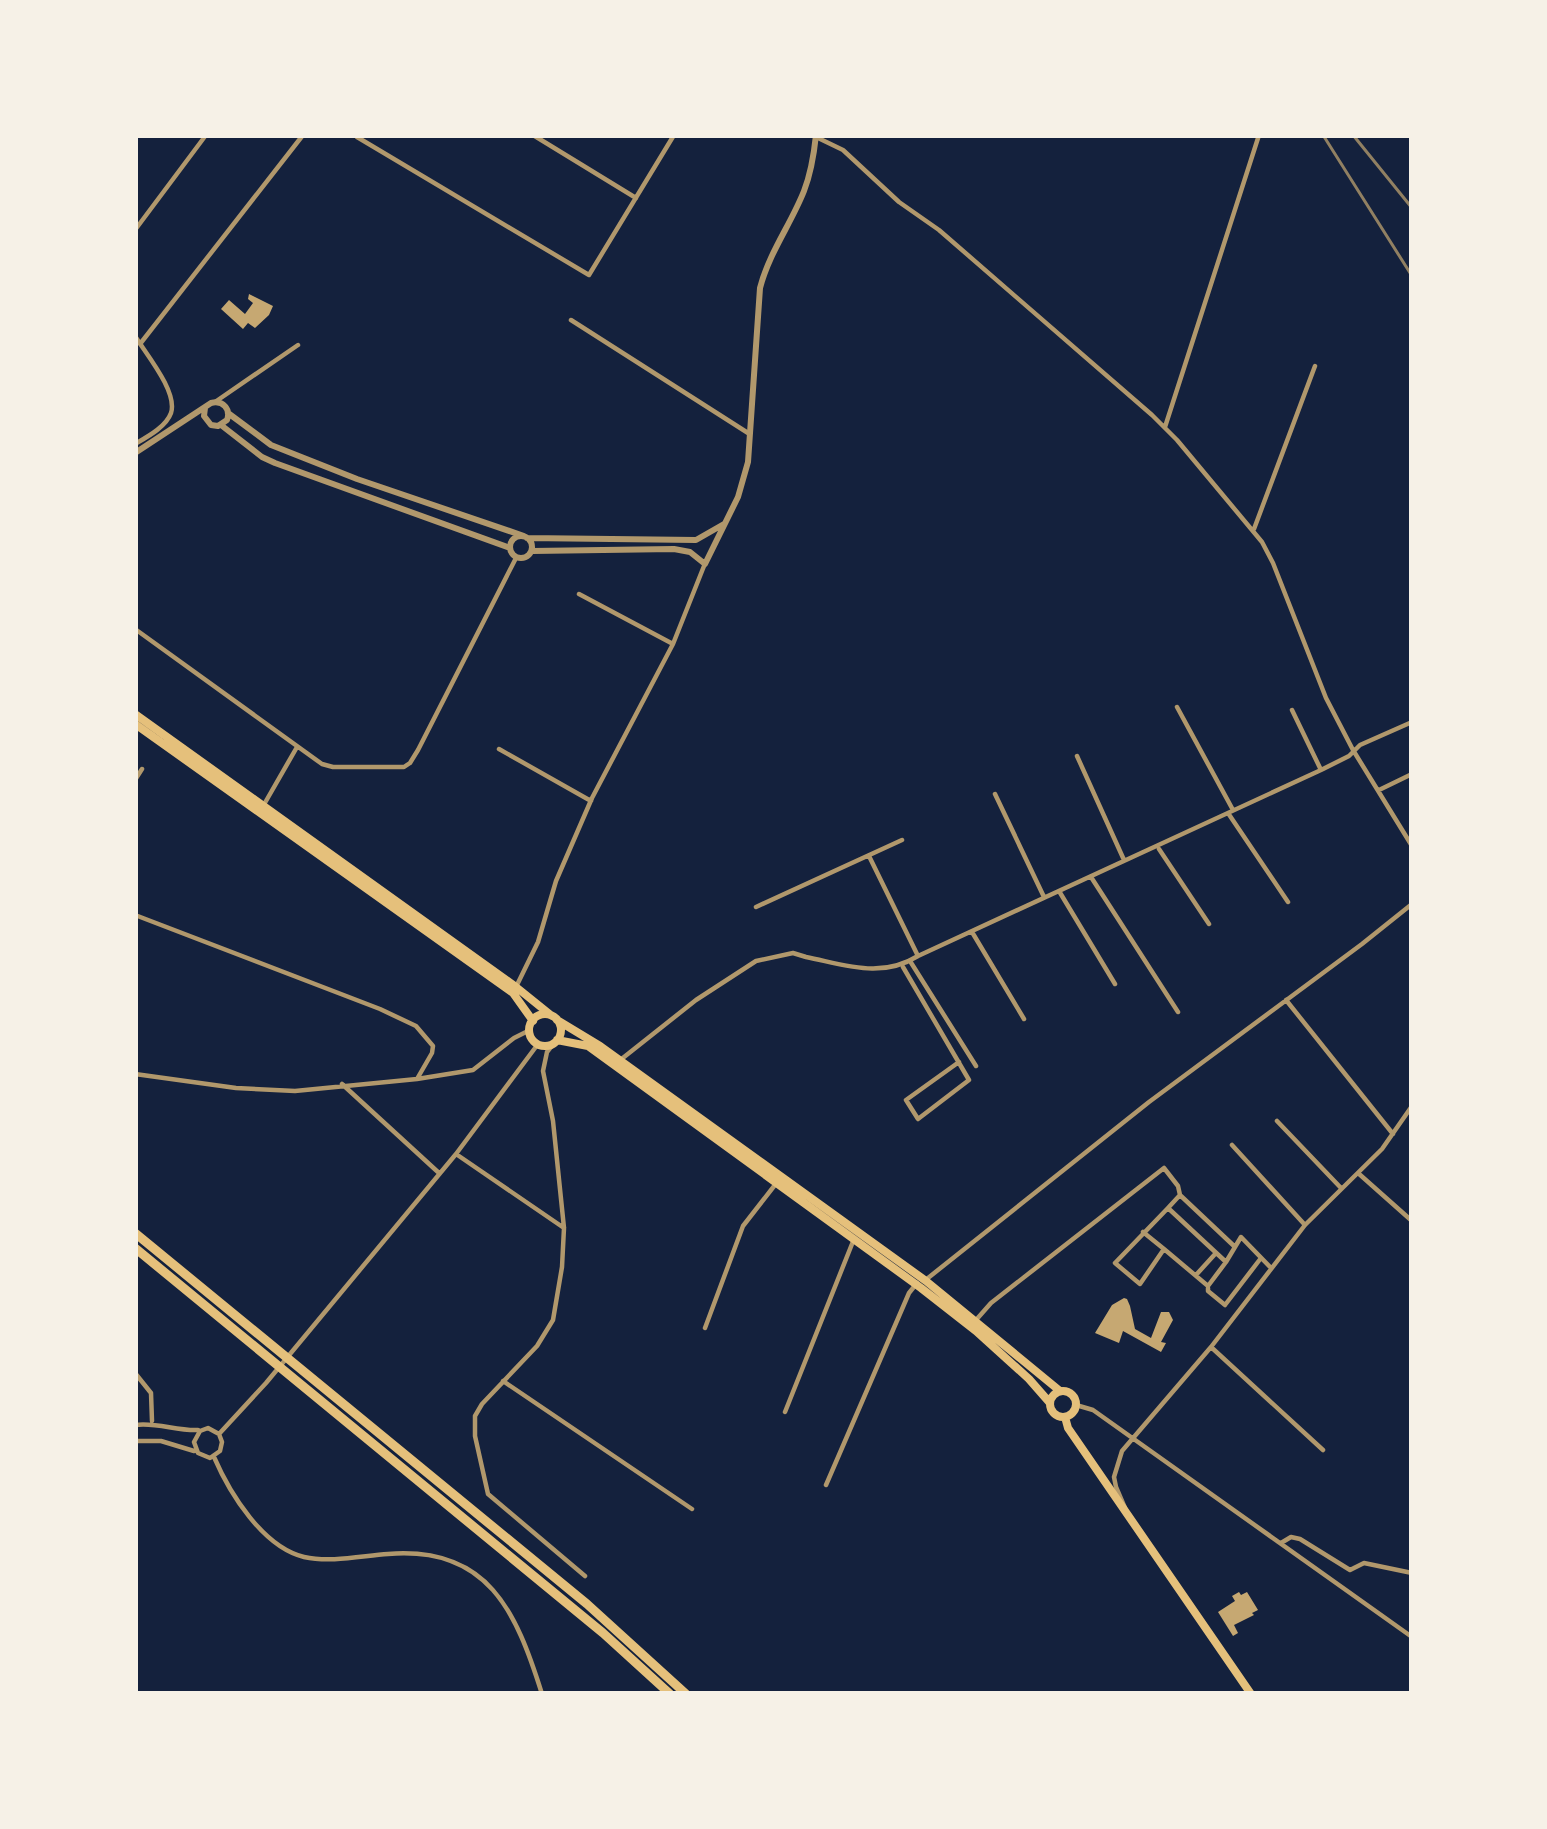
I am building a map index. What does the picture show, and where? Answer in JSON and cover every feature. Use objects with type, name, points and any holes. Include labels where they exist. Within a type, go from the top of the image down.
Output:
[{"type":"highway","points":[[135,1233],[616,1629],[686,1694]]},
{"type":"highway","points":[[135,1248],[603,1633],[670,1694]]},
{"type":"main road","points":[[135,714],[261,809]]},
{"type":"main road","points":[[135,724],[580,1032],[975,1322],[1060,1391],[1071,1394],[1074,1411],[1065,1417],[1054,1414],[1029,1379],[920,1283]]},
{"type":"main road","points":[[515,990],[538,1044],[588,1046],[617,1063]]},
{"type":"main road","points":[[531,1026],[542,1015],[554,1018],[561,1032],[556,1042]]},
{"type":"main road","points":[[1050,1403],[1060,1391]]},
{"type":"main road","points":[[1065,1417],[1068,1428],[1251,1694]]},
{"type":"street","points":[[135,230],[206,135]]},
{"type":"street","points":[[135,444],[163,425],[171,412],[172,397],[137,340],[303,135]]},
{"type":"street","points":[[533,135],[636,198]]},
{"type":"street","points":[[356,137],[590,275],[674,135]]},
{"type":"street","points":[[1165,427],[1259,135]]},
{"type":"street","points":[[515,990],[591,801],[673,644],[744,480],[752,435],[760,288],[805,189],[816,136],[843,150],[899,202],[939,230],[1165,427],[1253,530],[1273,563],[1326,698],[1412,845]]},
{"type":"street","points":[[571,320],[752,435]]},
{"type":"street","points":[[135,453],[298,345]]},
{"type":"street","points":[[1253,530],[1316,366]]},
{"type":"street","points":[[215,402],[271,445],[525,537],[532,551]]},
{"type":"street","points":[[206,408],[206,420]]},
{"type":"street","points":[[221,425],[228,413]]},
{"type":"street","points":[[185,420],[221,425],[275,464],[510,548],[516,558]]},
{"type":"street","points":[[510,548],[515,537],[696,540],[728,522]]},
{"type":"street","points":[[516,558],[523,559],[532,551],[674,550],[690,552],[705,564]]},
{"type":"street","points":[[135,629],[313,759],[333,767],[398,767],[410,764],[516,558]]},
{"type":"street","points":[[579,594],[673,644]]},
{"type":"street","points":[[1177,707],[1231,812],[1288,902]]},
{"type":"street","points":[[1292,710],[1321,770]]},
{"type":"street","points":[[617,1063],[696,1000],[763,958],[799,953],[869,970],[902,966],[1321,770],[1412,722]]},
{"type":"street","points":[[261,809],[297,747]]},
{"type":"street","points":[[499,749],[591,801]]},
{"type":"street","points":[[1077,756],[1125,861]]},
{"type":"street","points":[[135,780],[142,769]]},
{"type":"street","points":[[1379,790],[1412,774]]},
{"type":"street","points":[[995,794],[1045,898]]},
{"type":"street","points":[[756,907],[902,840]]},
{"type":"street","points":[[1157,847],[1209,924]]},
{"type":"street","points":[[869,856],[918,956]]},
{"type":"street","points":[[1090,877],[1178,1012]]},
{"type":"street","points":[[1059,892],[1115,984]]},
{"type":"street","points":[[826,1486],[909,1293],[1149,1102],[1412,904]]},
{"type":"street","points":[[135,915],[416,1026],[434,1046],[417,1078]]},
{"type":"street","points":[[972,932],[1024,1019]]},
{"type":"street","points":[[910,961],[976,1066]]},
{"type":"street","points":[[902,966],[969,1080],[918,1119],[906,1100],[958,1062]]},
{"type":"street","points":[[1286,1000],[1394,1134]]},
{"type":"street","points":[[135,1074],[295,1091],[417,1078],[473,1070],[531,1026]]},
{"type":"street","points":[[556,1042],[547,1052],[543,1071],[564,1228],[553,1320],[538,1346],[476,1415],[475,1436],[488,1494],[585,1576]]},
{"type":"street","points":[[219,1434],[456,1154],[538,1044]]},
{"type":"street","points":[[342,1084],[439,1172]]},
{"type":"street","points":[[1127,1513],[1114,1477],[1117,1461],[1132,1439],[1305,1225],[1394,1134],[1412,1109]]},
{"type":"street","points":[[1277,1121],[1341,1189]]},
{"type":"street","points":[[1232,1145],[1305,1225]]},
{"type":"street","points":[[456,1154],[564,1228]]},
{"type":"street","points":[[975,1322],[991,1303],[1165,1168],[1180,1195],[1234,1246]]},
{"type":"street","points":[[1357,1173],[1412,1221]]},
{"type":"street","points":[[706,1328],[743,1226],[779,1180]]},
{"type":"street","points":[[1164,1249],[1140,1284],[1115,1263],[1180,1195]]},
{"type":"street","points":[[1168,1208],[1226,1262]]},
{"type":"street","points":[[1143,1232],[1225,1305],[1261,1258]]},
{"type":"street","points":[[785,1412],[855,1237]]},
{"type":"street","points":[[1208,1286],[1241,1237],[1271,1268]]},
{"type":"street","points":[[1196,1275],[1216,1252]]},
{"type":"street","points":[[1211,1347],[1322,1450]]},
{"type":"street","points":[[135,1373],[151,1394],[152,1423]]},
{"type":"street","points":[[503,1381],[692,1509]]},
{"type":"street","points":[[1076,1405],[1093,1410],[1412,1637]]},
{"type":"street","points":[[135,1425],[212,1429],[219,1434],[222,1447],[206,1457],[161,1442],[135,1441]]},
{"type":"street","points":[[198,1454],[194,1442],[203,1429]]},
{"type":"street","points":[[214,1456],[232,1493],[281,1548],[322,1559],[416,1552],[461,1564],[480,1576],[519,1626],[542,1694]]},
{"type":"street","points":[[1281,1543],[1300,1539],[1350,1570],[1364,1563],[1412,1573]]},
{"type":"building","points":[[249,294],[273,306],[255,328],[248,323],[243,329],[221,309],[229,300],[245,314],[253,303]]},
{"type":"building","points":[[1124,1298],[1135,1329],[1151,1338],[1161,1312],[1169,1312],[1173,1320],[1161,1352],[1123,1331],[1119,1343],[1095,1333],[1112,1305]]},
{"type":"building","points":[[1247,1592],[1258,1610],[1234,1625],[1238,1633],[1233,1636],[1218,1612],[1235,1601],[1232,1596]]},
{"type":"railway","points":[[1323,135],[1412,276]]},
{"type":"railway","points":[[1353,135],[1412,208]]}]
